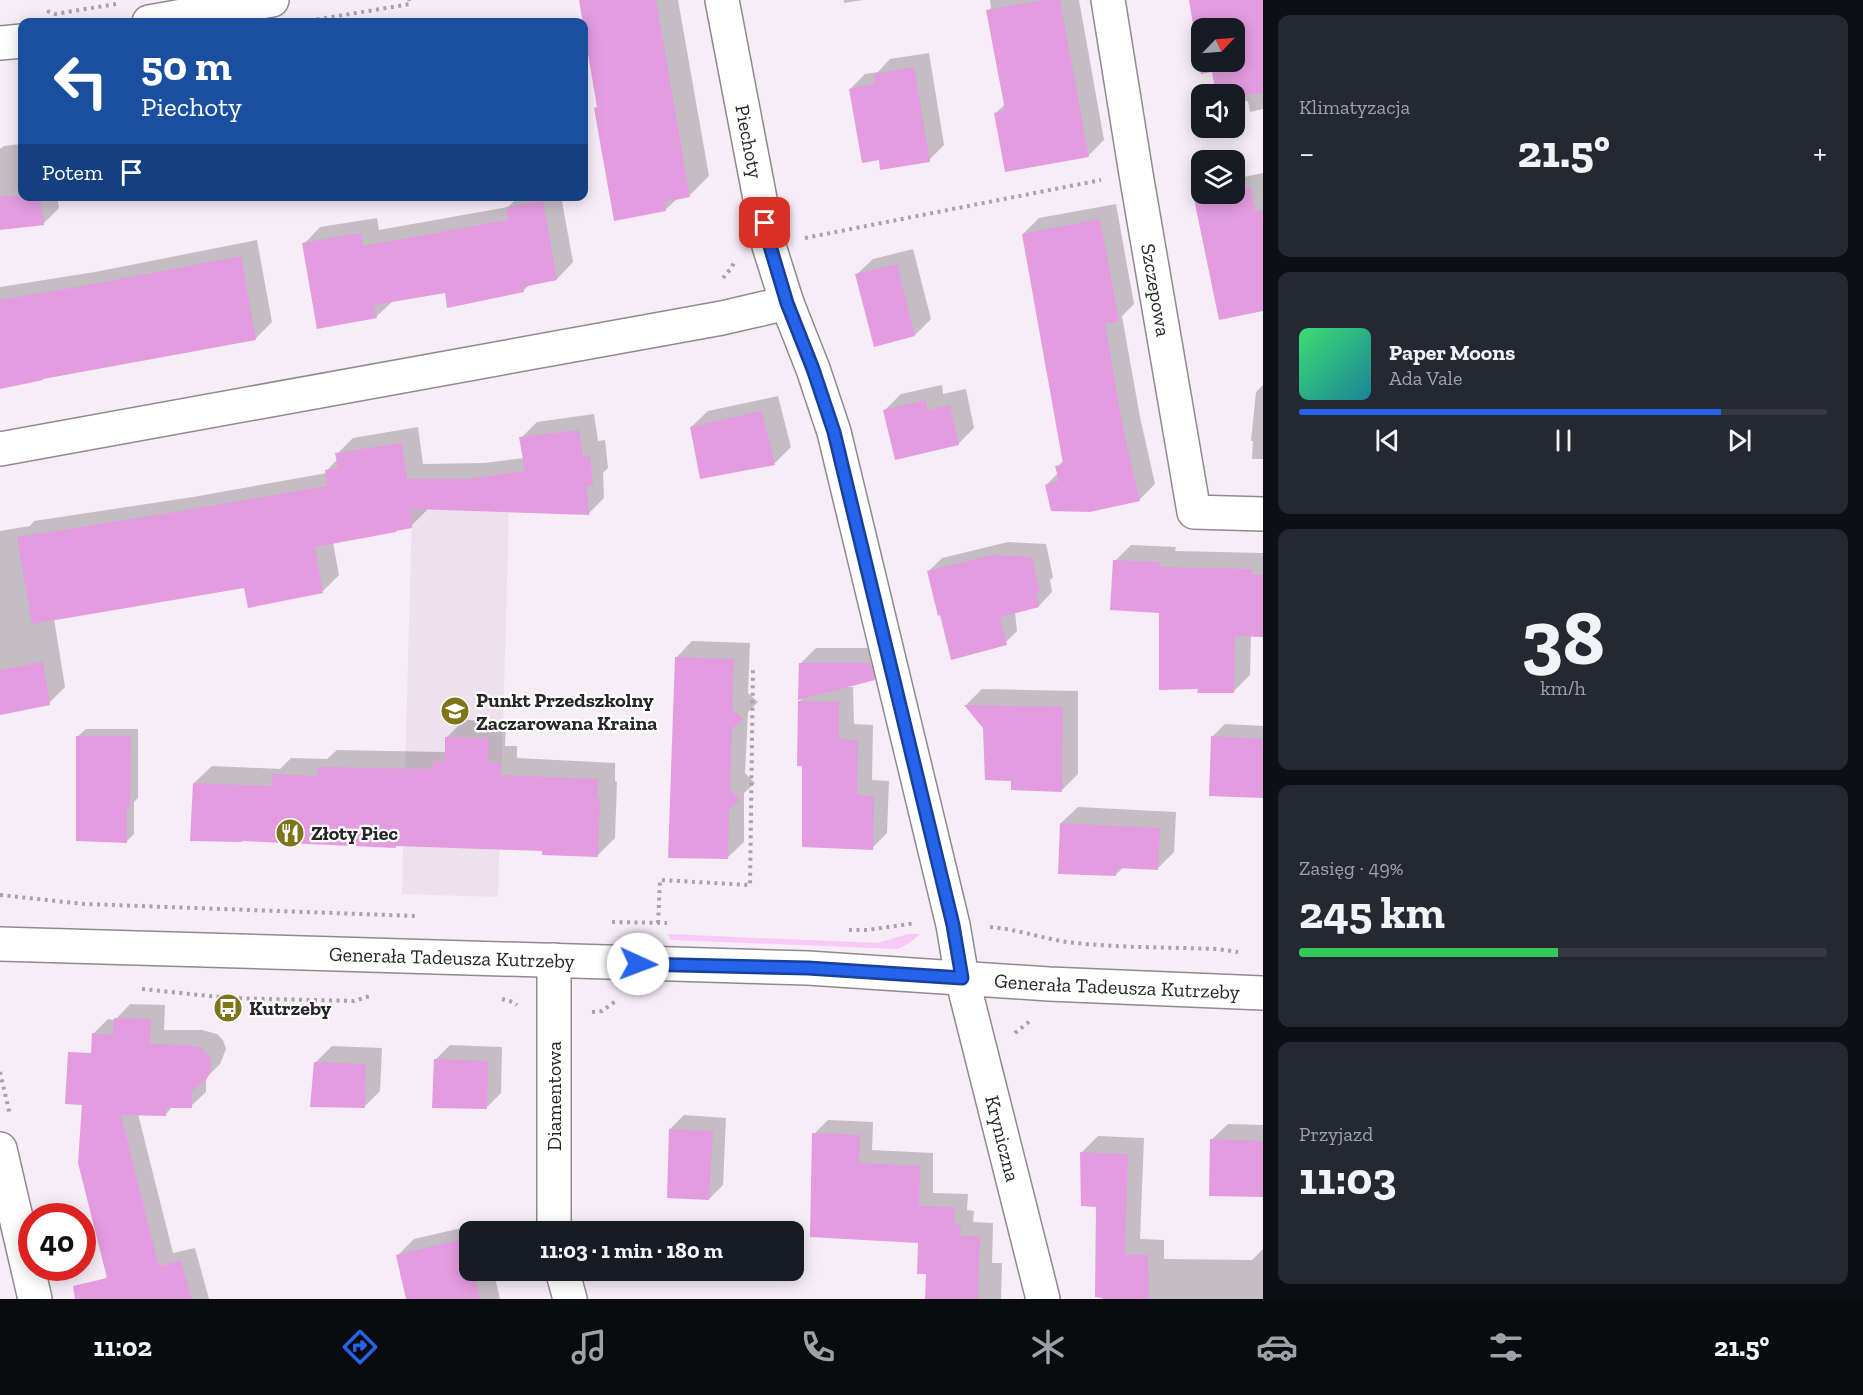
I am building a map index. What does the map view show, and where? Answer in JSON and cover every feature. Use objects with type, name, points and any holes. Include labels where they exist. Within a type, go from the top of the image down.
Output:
[{"type":"street","points":[[171,18],[272,0]]},
{"type":"street","name":"Piechoty","points":[[722,0],[770,246],[787,303],[813,369],[834,432],[953,925],[962,978]]},
{"type":"street","name":"Szczepowa","points":[[1108,0],[1194,512],[1263,514]]},
{"type":"street","points":[[0,43],[18,41]]},
{"type":"street","points":[[0,449],[722,318],[787,303]]},
{"type":"street","name":"Generała Tadeusza Kutrzeby","points":[[0,944],[808,968],[1131,988],[1263,993]]},
{"type":"street","name":"Diamentowa","points":[[554,960],[554,1221]]},
{"type":"street","name":"Kryniczna","points":[[962,978],[1043,1299]]},
{"type":"street","points":[[0,1149],[35,1299]]},
{"type":"street","points":[[565,1281],[570,1299]]},
{"type":"path","points":[[323,18],[410,4],[409,0]]},
{"type":"path","points":[[46,10],[55,14],[118,4]]},
{"type":"path","points":[[722,279],[732,267],[739,247],[770,246],[1136,174]]},
{"type":"path","points":[[655,964],[660,880],[750,885],[753,668]]},
{"type":"path","points":[[0,895],[95,904],[420,916]]},
{"type":"path","points":[[601,921],[675,924]]},
{"type":"path","points":[[847,930],[867,930],[900,924]]},
{"type":"path","points":[[1003,928],[1067,942],[1243,952]]},
{"type":"path","points":[[134,988],[229,998],[354,1000],[375,994]]},
{"type":"path","points":[[495,997],[513,1002],[523,1009],[554,1013]]},
{"type":"shaded area","name":"Punkt Przedszkolny Zaczarowana Kraina","points":[[412,509],[509,512],[498,897],[402,894]]},
{"type":"shaded area","points":[[667,934],[877,943],[908,934],[920,934],[898,949],[671,940]]},
{"type":"building","points":[[579,0],[656,0],[690,197],[665,202],[666,211],[614,221],[594,108],[597,107],[588,54],[588,18],[582,18]]},
{"type":"building","points":[[1045,0],[1060,0],[1089,157],[1005,172],[994,113],[1005,110],[986,10]]},
{"type":"building","points":[[1189,0],[1263,0],[1263,94],[1245,94],[1245,84],[1214,84],[1212,72],[1245,72],[1245,18],[1192,18]]},
{"type":"building","points":[[914,67],[930,162],[880,170],[879,160],[862,163],[849,89],[875,84],[874,74]]},
{"type":"building","points":[[1251,188],[1255,211],[1263,210],[1263,311],[1219,320],[1195,204],[1245,204],[1245,189]]},
{"type":"building","points":[[0,196],[18,196],[18,201],[41,201],[44,225],[0,230]]},
{"type":"building","points":[[543,201],[557,280],[523,287],[524,292],[447,308],[445,293],[374,305],[377,318],[317,329],[302,243],[361,233],[363,246],[508,220],[506,207]]},
{"type":"building","points":[[1100,219],[1119,321],[1105,324],[1124,433],[1140,501],[1090,512],[1051,511],[1045,485],[1059,481],[1055,466],[1063,464],[1022,234]]},
{"type":"building","points":[[241,256],[256,340],[0,389],[0,300]]},
{"type":"building","points":[[897,264],[915,336],[874,347],[855,274]]},
{"type":"building","points":[[926,400],[927,410],[950,405],[959,445],[895,460],[883,410]]},
{"type":"building","points":[[762,411],[775,465],[700,479],[690,427]]},
{"type":"building","points":[[579,430],[583,456],[590,455],[593,485],[587,486],[589,515],[412,509],[412,528],[315,547],[323,593],[248,608],[244,588],[32,624],[17,537],[327,486],[325,470],[338,468],[335,453],[402,443],[407,479],[467,479],[525,471],[519,437]]},
{"type":"building","points":[[993,555],[1032,557],[1040,592],[1036,593],[1039,607],[1000,617],[1007,645],[951,660],[927,571]]},
{"type":"building","points":[[1113,560],[1160,562],[1160,567],[1253,569],[1252,574],[1263,575],[1263,637],[1235,636],[1234,693],[1197,693],[1198,689],[1159,690],[1159,613],[1110,610]]},
{"type":"building","points":[[675,657],[734,659],[732,709],[743,719],[732,729],[730,789],[740,800],[729,810],[728,859],[668,858]]},
{"type":"building","points":[[43,662],[50,705],[0,715],[0,670]]},
{"type":"building","points":[[799,663],[871,663],[875,680],[798,700]]},
{"type":"building","points":[[798,701],[839,702],[839,739],[858,740],[857,795],[874,796],[873,850],[802,847],[802,766],[797,766]]},
{"type":"building","points":[[964,705],[1063,707],[1062,792],[1011,790],[1011,781],[985,780],[983,728]]},
{"type":"building","points":[[76,736],[131,736],[127,843],[76,841]]},
{"type":"building","points":[[1211,736],[1263,739],[1263,798],[1209,796]]},
{"type":"building","points":[[445,737],[489,738],[488,763],[501,763],[500,775],[598,779],[598,798],[600,798],[598,857],[542,855],[542,851],[190,841],[193,783],[272,786],[272,774],[317,776],[318,767],[433,769],[433,761],[445,761]]},
{"type":"building","points":[[1060,823],[1160,828],[1158,870],[1117,868],[1116,876],[1058,874]]},
{"type":"building","points":[[114,1018],[151,1019],[150,1044],[202,1048],[211,1059],[209,1075],[192,1091],[192,1108],[166,1108],[166,1116],[121,1115],[159,1266],[181,1261],[192,1299],[75,1299],[73,1286],[107,1278],[96,1234],[96,1203],[88,1203],[78,1163],[82,1105],[65,1104],[68,1052],[91,1053],[92,1033],[113,1035]]},
{"type":"building","points":[[434,1059],[488,1061],[487,1109],[432,1108]]},
{"type":"building","points":[[314,1062],[366,1064],[365,1108],[310,1107]]},
{"type":"building","points":[[669,1129],[713,1131],[709,1200],[667,1198]]},
{"type":"building","points":[[812,1133],[860,1135],[859,1163],[920,1166],[919,1206],[955,1207],[954,1224],[961,1225],[960,1236],[980,1236],[978,1299],[925,1299],[926,1274],[917,1274],[918,1243],[810,1237]]},
{"type":"building","points":[[1210,1139],[1263,1141],[1263,1197],[1209,1196]]},
{"type":"building","points":[[1080,1152],[1128,1154],[1125,1255],[1148,1255],[1149,1299],[1095,1297],[1096,1207],[1081,1206]]},
{"type":"building","points":[[459,1240],[459,1281],[476,1281],[480,1299],[406,1299],[396,1255]]},
{"type":"place","name":"Punkt Przedszkolny Zaczarowana Kraina","points":[[455,711]]},
{"type":"place","name":"Złoty Piec","points":[[290,833]]},
{"type":"place","name":"Kutrzeby","points":[[228,1008]]},
{"type":"route","points":[[638,964],[808,968],[962,978],[953,925],[834,432],[813,369],[787,303],[765,223]]}]
